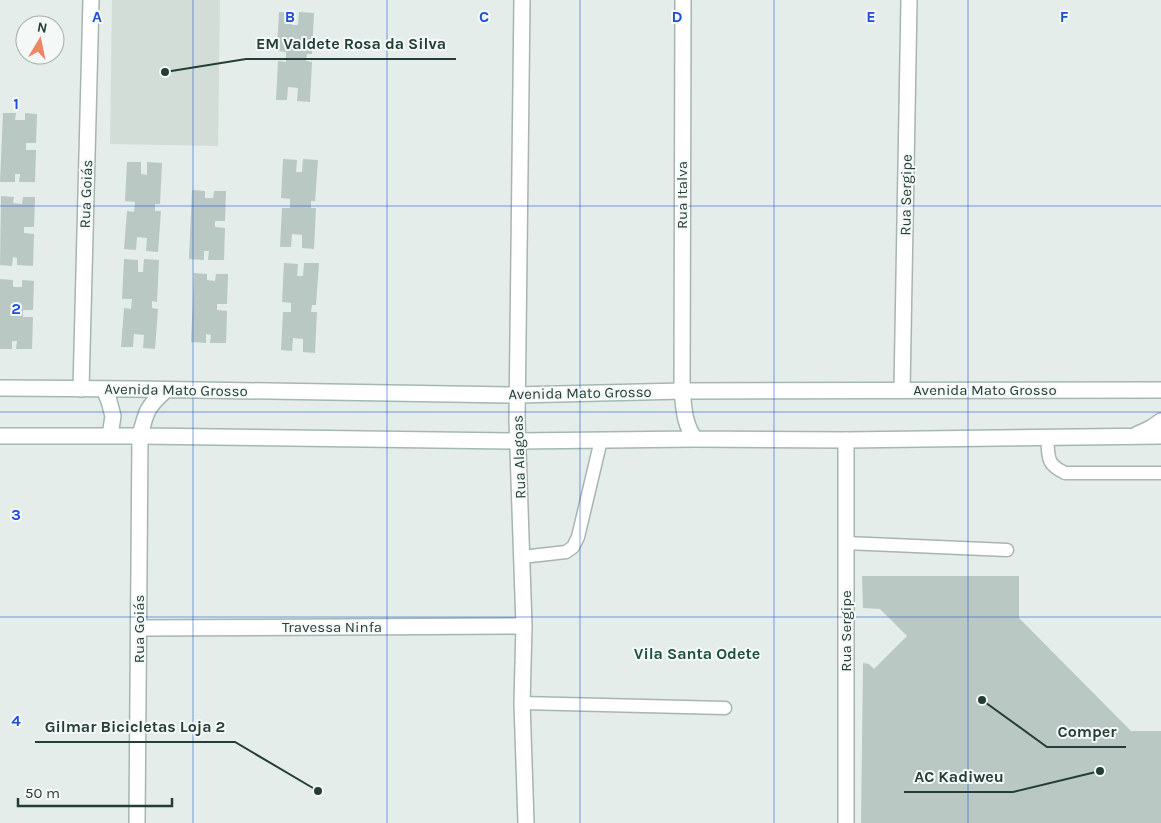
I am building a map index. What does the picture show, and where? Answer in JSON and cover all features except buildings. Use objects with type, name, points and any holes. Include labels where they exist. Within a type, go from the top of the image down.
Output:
[{"type":"street","name":"Rua Goiás","points":[[81,389],[91,0]]},
{"type":"street","name":"Rua Alagoas","points":[[522,0],[517,395],[524,626],[522,702],[526,823]]},
{"type":"street","name":"Rua Italva","points":[[683,0],[682,391],[684,417],[689,431],[695,439]]},
{"type":"street","name":"Rua Sergipe","points":[[902,390],[909,0]]},
{"type":"street","name":"Avenida Mato Grosso","points":[[0,388],[517,395],[682,391],[1161,390]]},
{"type":"street","points":[[104,389],[113,416],[110,436]]},
{"type":"street","name":"Rua Goiás","points":[[137,823],[140,436],[145,414],[166,390]]},
{"type":"street","points":[[1132,437],[1161,421]]},
{"type":"street","points":[[0,436],[518,441],[846,440],[1161,436]]},
{"type":"street","name":"Rua Sergipe","points":[[846,440],[846,823]]},
{"type":"street","name":"Travessa Ninfa","points":[[139,628],[524,626]]},
{"type":"lane","points":[[1047,438],[1049,461],[1055,468],[1065,473],[1161,473]]},
{"type":"lane","points":[[522,558],[566,552],[573,547],[578,537],[601,440]]},
{"type":"lane","points":[[846,543],[1007,550]]},
{"type":"lane","points":[[522,702],[725,708]]},
{"type":"shaded area","points":[[112,0],[220,0],[218,146],[110,144]]},
{"type":"place","name":"EM Valdete Rosa da Silva","points":[[165,72]]},
{"type":"place","name":"Comper","points":[[982,700]]},
{"type":"place","name":"AC Kadiweu","points":[[1100,771]]},
{"type":"place","name":"Gilmar Bicicletas Loja 2","points":[[318,791]]},
{"type":"district","name":"Vila Santa Odete","points":[[697,653]]}]
